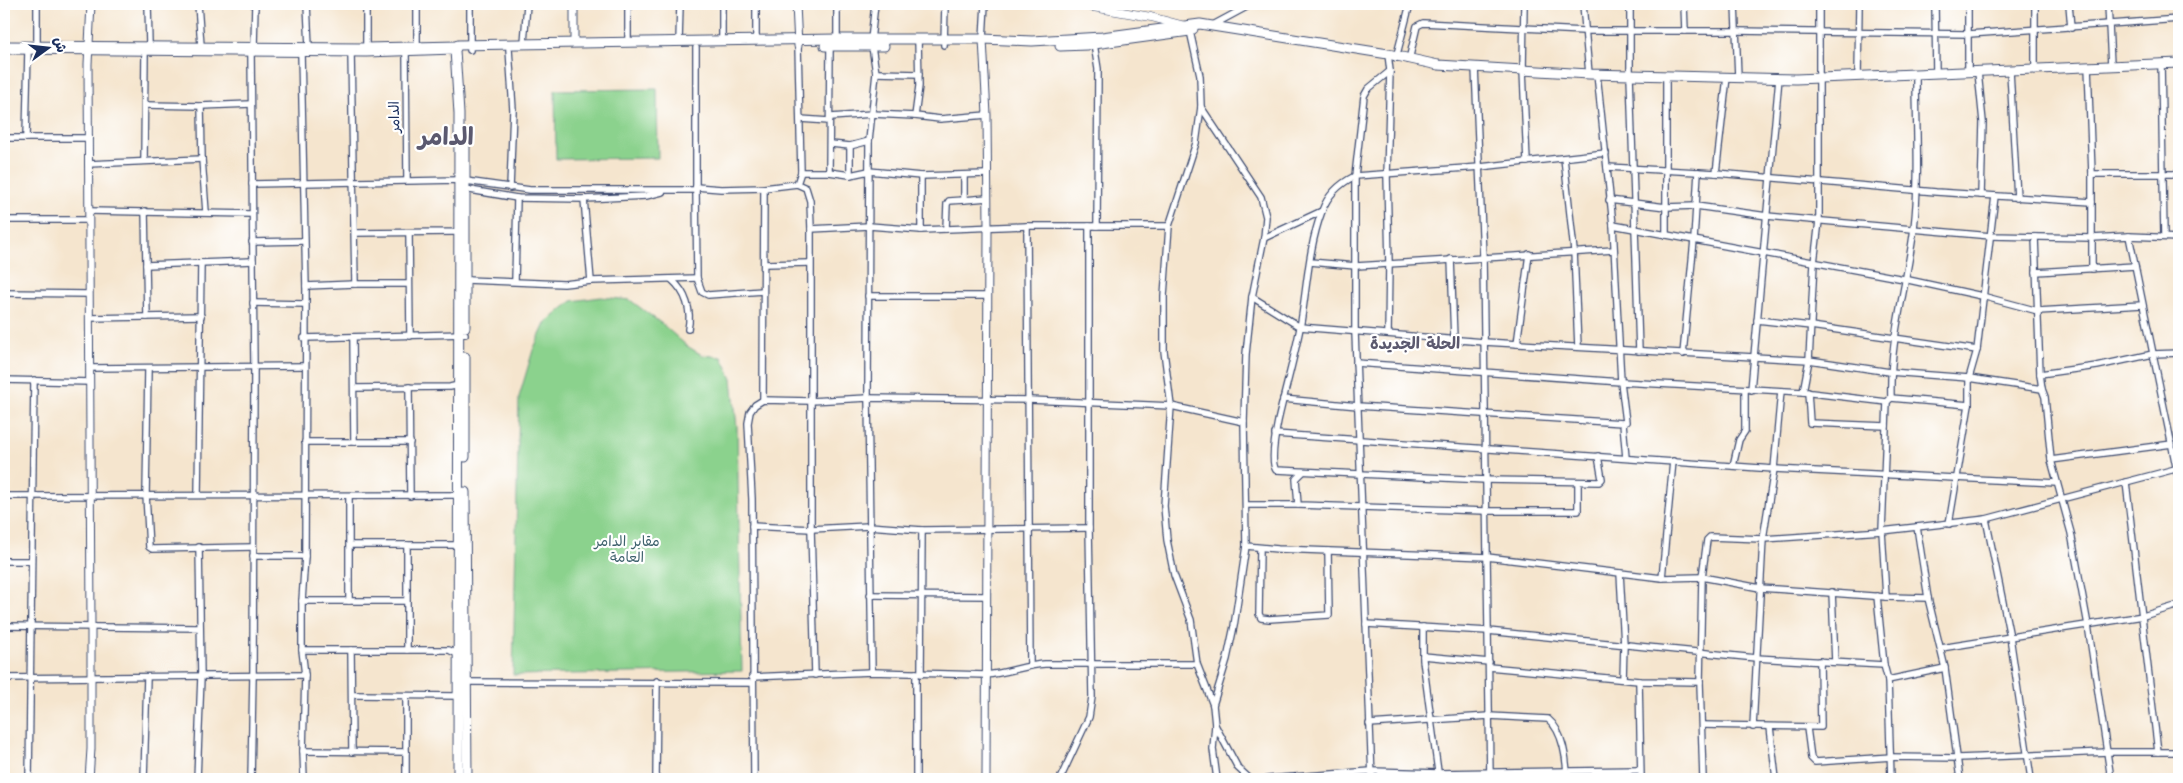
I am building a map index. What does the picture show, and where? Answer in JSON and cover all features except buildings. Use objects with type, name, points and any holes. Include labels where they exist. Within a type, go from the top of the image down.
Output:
[{"type":"main road","points":[[1075,4],[1164,20],[1188,29]]},
{"type":"main road","points":[[463,47],[510,49],[696,48],[834,43],[983,41],[1094,44],[1188,29],[1200,24],[1438,65],[1593,74],[1819,78],[2179,63]]},
{"type":"main road","points":[[1032,43],[1188,29]]},
{"type":"main road","points":[[463,47],[524,43],[628,42],[756,41],[798,44]]},
{"type":"main road","points":[[463,47],[459,114],[466,280],[459,385],[462,496],[459,545],[462,656],[466,682],[467,779]]},
{"type":"main road","points":[[458,779],[458,696],[462,656],[462,334],[459,230],[462,185]]},
{"type":"street","points":[[37,4],[38,44]]},
{"type":"street","points":[[89,779],[91,495],[88,164],[91,4]]},
{"type":"street","points":[[144,161],[148,4]]},
{"type":"street","points":[[198,4],[202,46]]},
{"type":"street","points":[[251,779],[254,367],[251,104],[255,4]]},
{"type":"street","points":[[307,4],[309,47]]},
{"type":"street","points":[[366,4],[366,47]]},
{"type":"street","points":[[417,4],[417,47]]},
{"type":"street","points":[[463,47],[470,4]]},
{"type":"street","points":[[524,43],[527,4]]},
{"type":"street","points":[[574,4],[574,43]]},
{"type":"street","points":[[628,4],[628,42]]},
{"type":"street","points":[[679,42],[680,4]]},
{"type":"street","points":[[722,4],[722,42]]},
{"type":"street","points":[[756,4],[756,41]]},
{"type":"street","points":[[796,4],[801,172],[798,184]]},
{"type":"street","points":[[830,172],[837,4]]},
{"type":"street","points":[[872,672],[868,296],[869,141],[876,73],[872,43],[875,4]]},
{"type":"street","points":[[944,42],[945,4]]},
{"type":"street","points":[[985,4],[983,41],[987,115],[988,227],[986,779]]},
{"type":"street","points":[[1213,25],[1252,4]]},
{"type":"street","points":[[1388,334],[1387,175],[1390,71],[1392,56],[1410,4]]},
{"type":"street","points":[[1524,4],[1522,70],[1527,162]]},
{"type":"street","points":[[1583,4],[1584,31],[1606,153],[1613,226],[1621,382],[1626,422],[1623,422],[1626,458]]},
{"type":"street","points":[[1630,4],[1630,75],[1639,350]]},
{"type":"street","points":[[1684,4],[1685,31]]},
{"type":"street","points":[[1735,4],[1738,78]]},
{"type":"street","points":[[1819,4],[1819,221],[1814,263],[1809,360],[1805,392],[1810,423],[1886,426]]},
{"type":"street","points":[[1858,77],[1859,4]]},
{"type":"street","points":[[1935,4],[1936,74]]},
{"type":"street","points":[[1968,4],[1968,72]]},
{"type":"street","points":[[2035,4],[2035,69]]},
{"type":"street","points":[[2070,4],[2071,28]]},
{"type":"street","points":[[2108,4],[2111,65]]},
{"type":"street","points":[[1409,60],[1420,24],[1584,31],[1969,34],[2036,31],[2179,19]]},
{"type":"street","points":[[1188,29],[1200,76],[1201,107],[1196,143],[1169,226],[1164,296],[1164,351],[1171,406],[1164,486],[1167,540],[1174,575],[1191,620],[1197,664],[1213,705],[1215,725],[1213,749],[1217,779]]},
{"type":"street","points":[[915,116],[919,74],[918,43]]},
{"type":"street","points":[[4,45],[38,44],[89,48]]},
{"type":"street","points":[[1094,44],[1098,69],[1097,226]]},
{"type":"street","points":[[147,48],[202,46],[301,53],[406,53],[463,47]]},
{"type":"street","points":[[4,50],[463,47]]},
{"type":"street","points":[[696,48],[697,278],[702,292],[706,295],[762,291]]},
{"type":"street","points":[[510,49],[513,110],[510,188]]},
{"type":"street","points":[[26,138],[28,50]]},
{"type":"street","points":[[301,53],[302,183],[306,286],[304,338],[305,556],[302,601],[302,650],[305,675],[304,779]]},
{"type":"street","points":[[351,53],[355,284]]},
{"type":"street","name":"الدامر","points":[[406,53],[407,180]]},
{"type":"street","points":[[2161,63],[2164,236]]},
{"type":"street","points":[[2088,66],[2092,174],[2092,269]]},
{"type":"street","points":[[1475,67],[1483,257],[1490,779]]},
{"type":"street","points":[[1372,779],[1356,364],[1355,176],[1364,96],[1368,89],[1390,71]]},
{"type":"street","points":[[2010,71],[2017,198]]},
{"type":"street","points":[[1978,72],[1983,122],[1981,195]]},
{"type":"street","points":[[876,73],[919,74]]},
{"type":"street","points":[[1666,75],[1666,235]]},
{"type":"street","points":[[1886,597],[1882,531],[1886,426],[1890,372],[1914,228],[1917,189],[1916,75]]},
{"type":"street","points":[[1716,173],[1727,77]]},
{"type":"street","points":[[1733,466],[1739,440],[1745,431],[1764,254],[1779,78]]},
{"type":"street","points":[[145,105],[201,106],[251,104]]},
{"type":"street","points":[[201,106],[206,212]]},
{"type":"street","points":[[1201,107],[1261,197],[1266,217],[1264,238],[1252,297],[1246,354],[1244,422],[1246,546],[1230,643],[1213,705]]},
{"type":"street","points":[[800,119],[822,122],[829,121],[831,117],[872,114],[940,119],[987,115]]},
{"type":"street","points":[[4,138],[89,138]]},
{"type":"street","points":[[831,144],[850,146],[869,141]]},
{"type":"street","points":[[850,146],[850,175]]},
{"type":"street","points":[[1598,456],[1601,481],[1578,483],[1361,475],[1274,468],[1275,434],[1300,327],[1310,262],[1322,211],[1330,195],[1343,182],[1355,176],[1480,167],[1606,153]]},
{"type":"street","points":[[1564,158],[1574,251],[1578,347]]},
{"type":"street","points":[[88,164],[202,159]]},
{"type":"street","points":[[1607,167],[1716,173],[2017,198],[2092,202]]},
{"type":"street","points":[[801,172],[830,172],[850,175],[869,171],[922,176],[987,174]]},
{"type":"street","points":[[1683,354],[1694,240],[1698,172]]},
{"type":"street","points":[[2092,174],[2179,174]]},
{"type":"street","points":[[921,230],[922,176]]},
{"type":"street","points":[[964,176],[964,200]]},
{"type":"street","points":[[252,184],[407,180],[547,190],[764,188],[798,184],[806,188],[811,229],[810,401],[814,675]]},
{"type":"street","points":[[462,185],[517,198],[584,199],[646,196],[671,190]]},
{"type":"street","points":[[763,400],[762,291],[765,264],[764,188]]},
{"type":"street","points":[[1949,524],[1969,405],[1969,378],[1977,350],[1995,196]]},
{"type":"street","points":[[515,281],[517,198]]},
{"type":"street","points":[[946,229],[947,204],[950,201],[987,198]]},
{"type":"street","points":[[584,199],[591,281]]},
{"type":"street","points":[[1609,200],[1666,207],[1696,206],[1767,216],[1991,236],[2092,238],[2164,236],[2179,238]]},
{"type":"street","points":[[89,211],[251,214]]},
{"type":"street","points":[[145,211],[148,317]]},
{"type":"street","points":[[1264,238],[1322,211]]},
{"type":"street","points":[[4,220],[89,220]]},
{"type":"street","points":[[811,229],[869,226],[921,230],[1027,226],[1169,226]]},
{"type":"street","points":[[1027,226],[1030,666]]},
{"type":"street","points":[[1060,779],[1089,717],[1092,697],[1089,528],[1089,226]]},
{"type":"street","points":[[1613,226],[1904,279],[2038,310],[2142,305]]},
{"type":"street","points":[[354,233],[456,232],[459,230]]},
{"type":"street","points":[[409,233],[410,336]]},
{"type":"street","points":[[2129,236],[2142,305],[2178,468],[2179,481]]},
{"type":"street","points":[[2035,237],[2040,374],[2045,398],[2051,460],[2071,533],[2088,625],[2111,779]]},
{"type":"street","points":[[252,242],[304,241]]},
{"type":"street","points":[[1310,262],[1356,266],[1614,250]]},
{"type":"street","points":[[1517,344],[1529,254]]},
{"type":"street","points":[[1451,259],[1454,339]]},
{"type":"street","points":[[146,265],[253,261]]},
{"type":"street","points":[[198,495],[201,263]]},
{"type":"street","points":[[765,264],[810,263]]},
{"type":"street","points":[[2036,272],[2135,266]]},
{"type":"street","points":[[466,280],[564,284],[591,281],[697,278]]},
{"type":"street","points":[[672,280],[680,287],[686,298],[689,316],[688,329]]},
{"type":"street","points":[[306,286],[408,284]]},
{"type":"street","points":[[4,293],[89,294]]},
{"type":"street","points":[[868,296],[987,296]]},
{"type":"street","points":[[1252,297],[1300,327],[1484,342],[1809,360],[1890,372],[1969,378],[2042,389]]},
{"type":"street","points":[[253,303],[305,304]]},
{"type":"street","points":[[89,318],[201,316]]},
{"type":"street","points":[[1757,320],[1977,350]]},
{"type":"street","points":[[304,338],[462,334]]},
{"type":"street","points":[[352,337],[354,442]]},
{"type":"street","points":[[2040,374],[2097,366],[2153,354],[2179,353]]},
{"type":"street","points":[[1356,364],[1748,390],[1781,390],[1969,405]]},
{"type":"street","points":[[90,368],[305,366]]},
{"type":"street","points":[[148,368],[146,495],[148,547],[152,549],[253,547]]},
{"type":"street","points":[[4,380],[90,382]]},
{"type":"street","points":[[29,779],[31,495],[34,380]]},
{"type":"street","points":[[354,388],[450,387],[459,385]]},
{"type":"street","points":[[409,387],[410,496]]},
{"type":"street","points":[[1753,728],[1764,539],[1774,469],[1781,390]]},
{"type":"street","points":[[754,779],[752,526],[748,423],[750,412],[755,405],[763,400],[810,401],[868,398],[1090,401],[1171,406],[1244,422]]},
{"type":"street","points":[[1283,399],[1358,406],[1623,422]]},
{"type":"street","points":[[1275,434],[1774,469],[1884,474],[1955,480],[2057,483]]},
{"type":"street","points":[[305,442],[410,442]]},
{"type":"street","points":[[2051,460],[2172,444]]},
{"type":"street","points":[[1662,578],[1673,462]]},
{"type":"street","points":[[1703,779],[1700,682],[1702,578],[1706,540],[1710,537],[1764,539],[1882,531],[1986,519],[2178,468]]},
{"type":"street","points":[[1298,505],[1296,478],[1304,471]]},
{"type":"street","points":[[2126,482],[2158,752]]},
{"type":"street","points":[[1246,505],[1362,506],[1486,511],[1578,511],[1578,483]]},
{"type":"street","points":[[4,496],[462,496]]},
{"type":"street","points":[[349,496],[349,601]]},
{"type":"street","points":[[1986,519],[2010,637],[2031,779]]},
{"type":"street","points":[[752,526],[811,528],[869,526],[922,530],[1089,528]]},
{"type":"street","points":[[1917,527],[1928,598],[1941,648],[1960,779]]},
{"type":"street","points":[[916,779],[922,530]]},
{"type":"street","points":[[350,545],[459,545]]},
{"type":"street","points":[[407,545],[407,650]]},
{"type":"street","points":[[1246,546],[1328,551],[1487,556],[1662,578],[1702,578],[1760,588],[1928,598]]},
{"type":"street","points":[[197,779],[201,677],[199,548]]},
{"type":"street","points":[[1260,548],[1259,614],[1261,618],[1269,619],[1329,615],[1328,551]]},
{"type":"street","points":[[253,556],[305,556]]},
{"type":"street","points":[[4,561],[31,561]]},
{"type":"street","points":[[1620,573],[1624,645],[1623,679]]},
{"type":"street","points":[[1832,592],[1835,662]]},
{"type":"street","points":[[870,595],[986,596]]},
{"type":"street","points":[[1877,596],[1884,665],[1888,680],[1892,757],[1891,779]]},
{"type":"street","points":[[302,601],[406,601]]},
{"type":"street","points":[[1941,648],[2143,616],[2179,604]]},
{"type":"street","points":[[1366,624],[1488,631],[1756,658],[1884,665]]},
{"type":"street","points":[[4,626],[200,628]]},
{"type":"street","points":[[1423,627],[1423,656],[1439,776]]},
{"type":"street","points":[[302,650],[449,650],[462,656]]},
{"type":"street","points":[[351,650],[352,752]]},
{"type":"street","points":[[1423,656],[1638,681],[1700,682]]},
{"type":"street","points":[[1702,725],[1753,728],[1819,728],[1822,724],[1820,661]]},
{"type":"street","points":[[466,682],[752,680],[872,672],[986,675],[1003,674],[1030,666],[1197,664]]},
{"type":"street","points":[[1888,680],[1944,668]]},
{"type":"street","points":[[4,678],[305,675]]},
{"type":"street","points":[[144,779],[147,677]]},
{"type":"street","points":[[656,779],[657,681]]},
{"type":"street","points":[[1638,681],[1641,779]]},
{"type":"street","points":[[352,695],[458,696]]},
{"type":"street","points":[[406,696],[406,779]]},
{"type":"street","points":[[1369,724],[1432,718],[1490,716],[1548,719],[1555,724],[1558,732],[1567,771],[1567,779]]},
{"type":"street","points":[[1215,725],[1238,768],[1250,779]]},
{"type":"street","points":[[1770,727],[1776,779]]},
{"type":"street","points":[[1806,728],[1811,758],[1814,762],[1892,757],[1958,758],[2108,752],[2179,752]]},
{"type":"street","points":[[303,751],[406,752]]},
{"type":"street","points":[[1268,779],[1371,771],[1439,776],[1490,772],[1640,770]]},
{"type":"green space","points":[[657,89],[658,158],[556,159],[555,90]]},
{"type":"green space","name":"مقابر الدامر العامة","points":[[601,297],[630,300],[687,346],[702,355],[722,357],[732,379],[737,427],[742,671],[513,675],[519,397],[533,350],[545,324],[572,301]]},
{"type":"district","name":"الدامر","points":[[446,137]]},
{"type":"district","name":"الحلة الجديدة","points":[[1415,343]]}]
